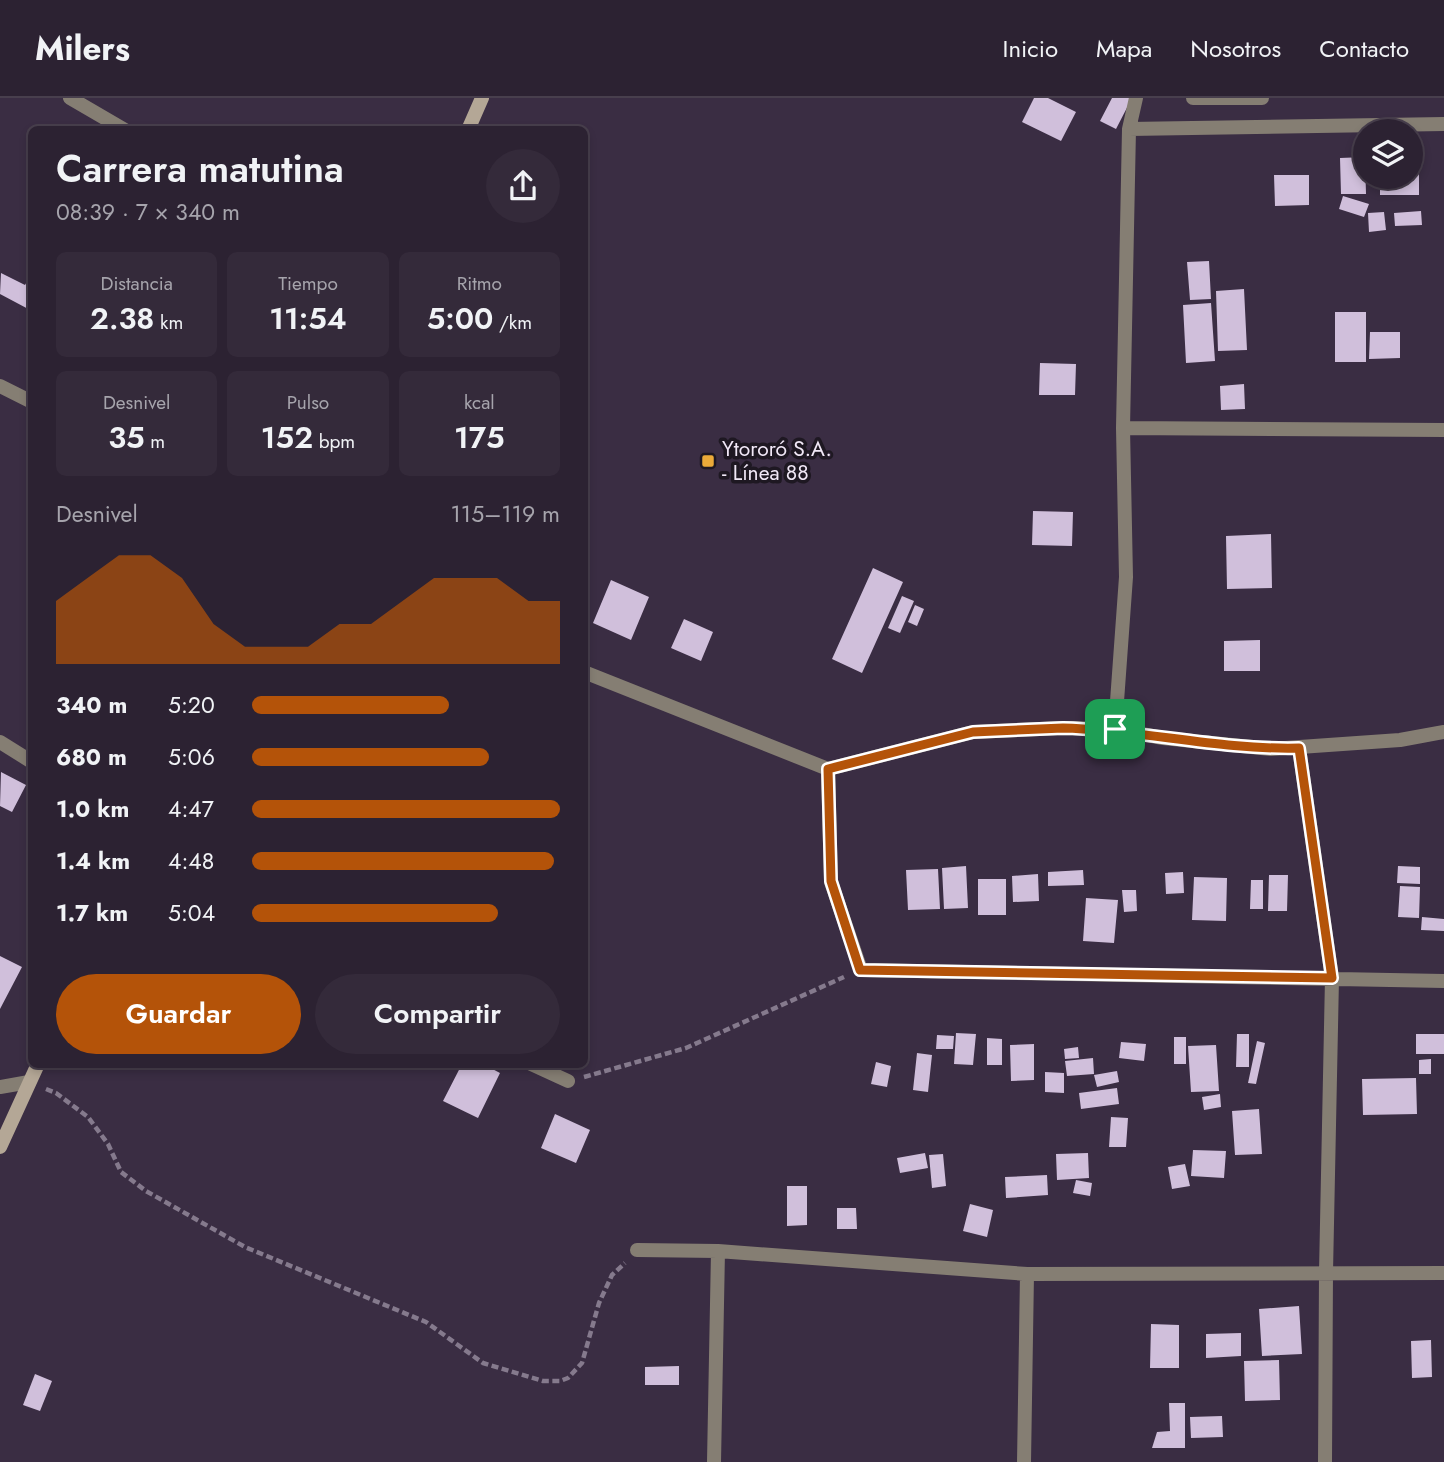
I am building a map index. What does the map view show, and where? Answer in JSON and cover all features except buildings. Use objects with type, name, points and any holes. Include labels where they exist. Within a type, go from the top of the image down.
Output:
[{"type":"main road","points":[[470,126],[482,98]]},
{"type":"main road","points":[[0,1147],[36,1068]]},
{"type":"street","points":[[70,98],[118,126]]},
{"type":"street","points":[[1115,729],[1126,577],[1123,428],[1129,129],[1136,98]]},
{"type":"street","points":[[1193,98],[1262,98]]},
{"type":"street","points":[[1129,129],[1444,124]]},
{"type":"street","points":[[0,386],[28,400]]},
{"type":"street","points":[[1123,428],[1444,430]]},
{"type":"street","points":[[588,674],[828,769],[973,732],[1115,729],[1163,738],[1271,749],[1400,740],[1444,733]]},
{"type":"street","points":[[0,742],[28,760]]},
{"type":"street","points":[[1299,748],[1332,978],[1325,1462]]},
{"type":"street","points":[[828,769],[831,881],[860,970],[1444,981]]},
{"type":"street","points":[[539,1068],[568,1081]]},
{"type":"street","points":[[0,1087],[29,1082]]},
{"type":"street","points":[[638,1250],[718,1251],[1027,1274],[1444,1273]]},
{"type":"street","points":[[714,1462],[718,1251]]},
{"type":"street","points":[[1024,1462],[1027,1274]]},
{"type":"path","points":[[568,1081],[686,1048],[860,970]]},
{"type":"path","points":[[29,1082],[56,1093],[88,1117],[108,1144],[121,1172],[146,1191],[245,1247],[426,1322],[483,1363],[543,1381],[560,1381],[576,1372],[582,1363],[599,1303],[612,1275],[638,1250]]},
{"type":"place","name":"Ytororó S.A. - Línea 88","points":[[708,461]]},
{"type":"route","points":[[1115,729],[1163,738],[1271,749],[1299,748],[1332,978],[860,970],[831,881],[828,769],[866,761],[905,747],[973,732],[1115,729]]}]
